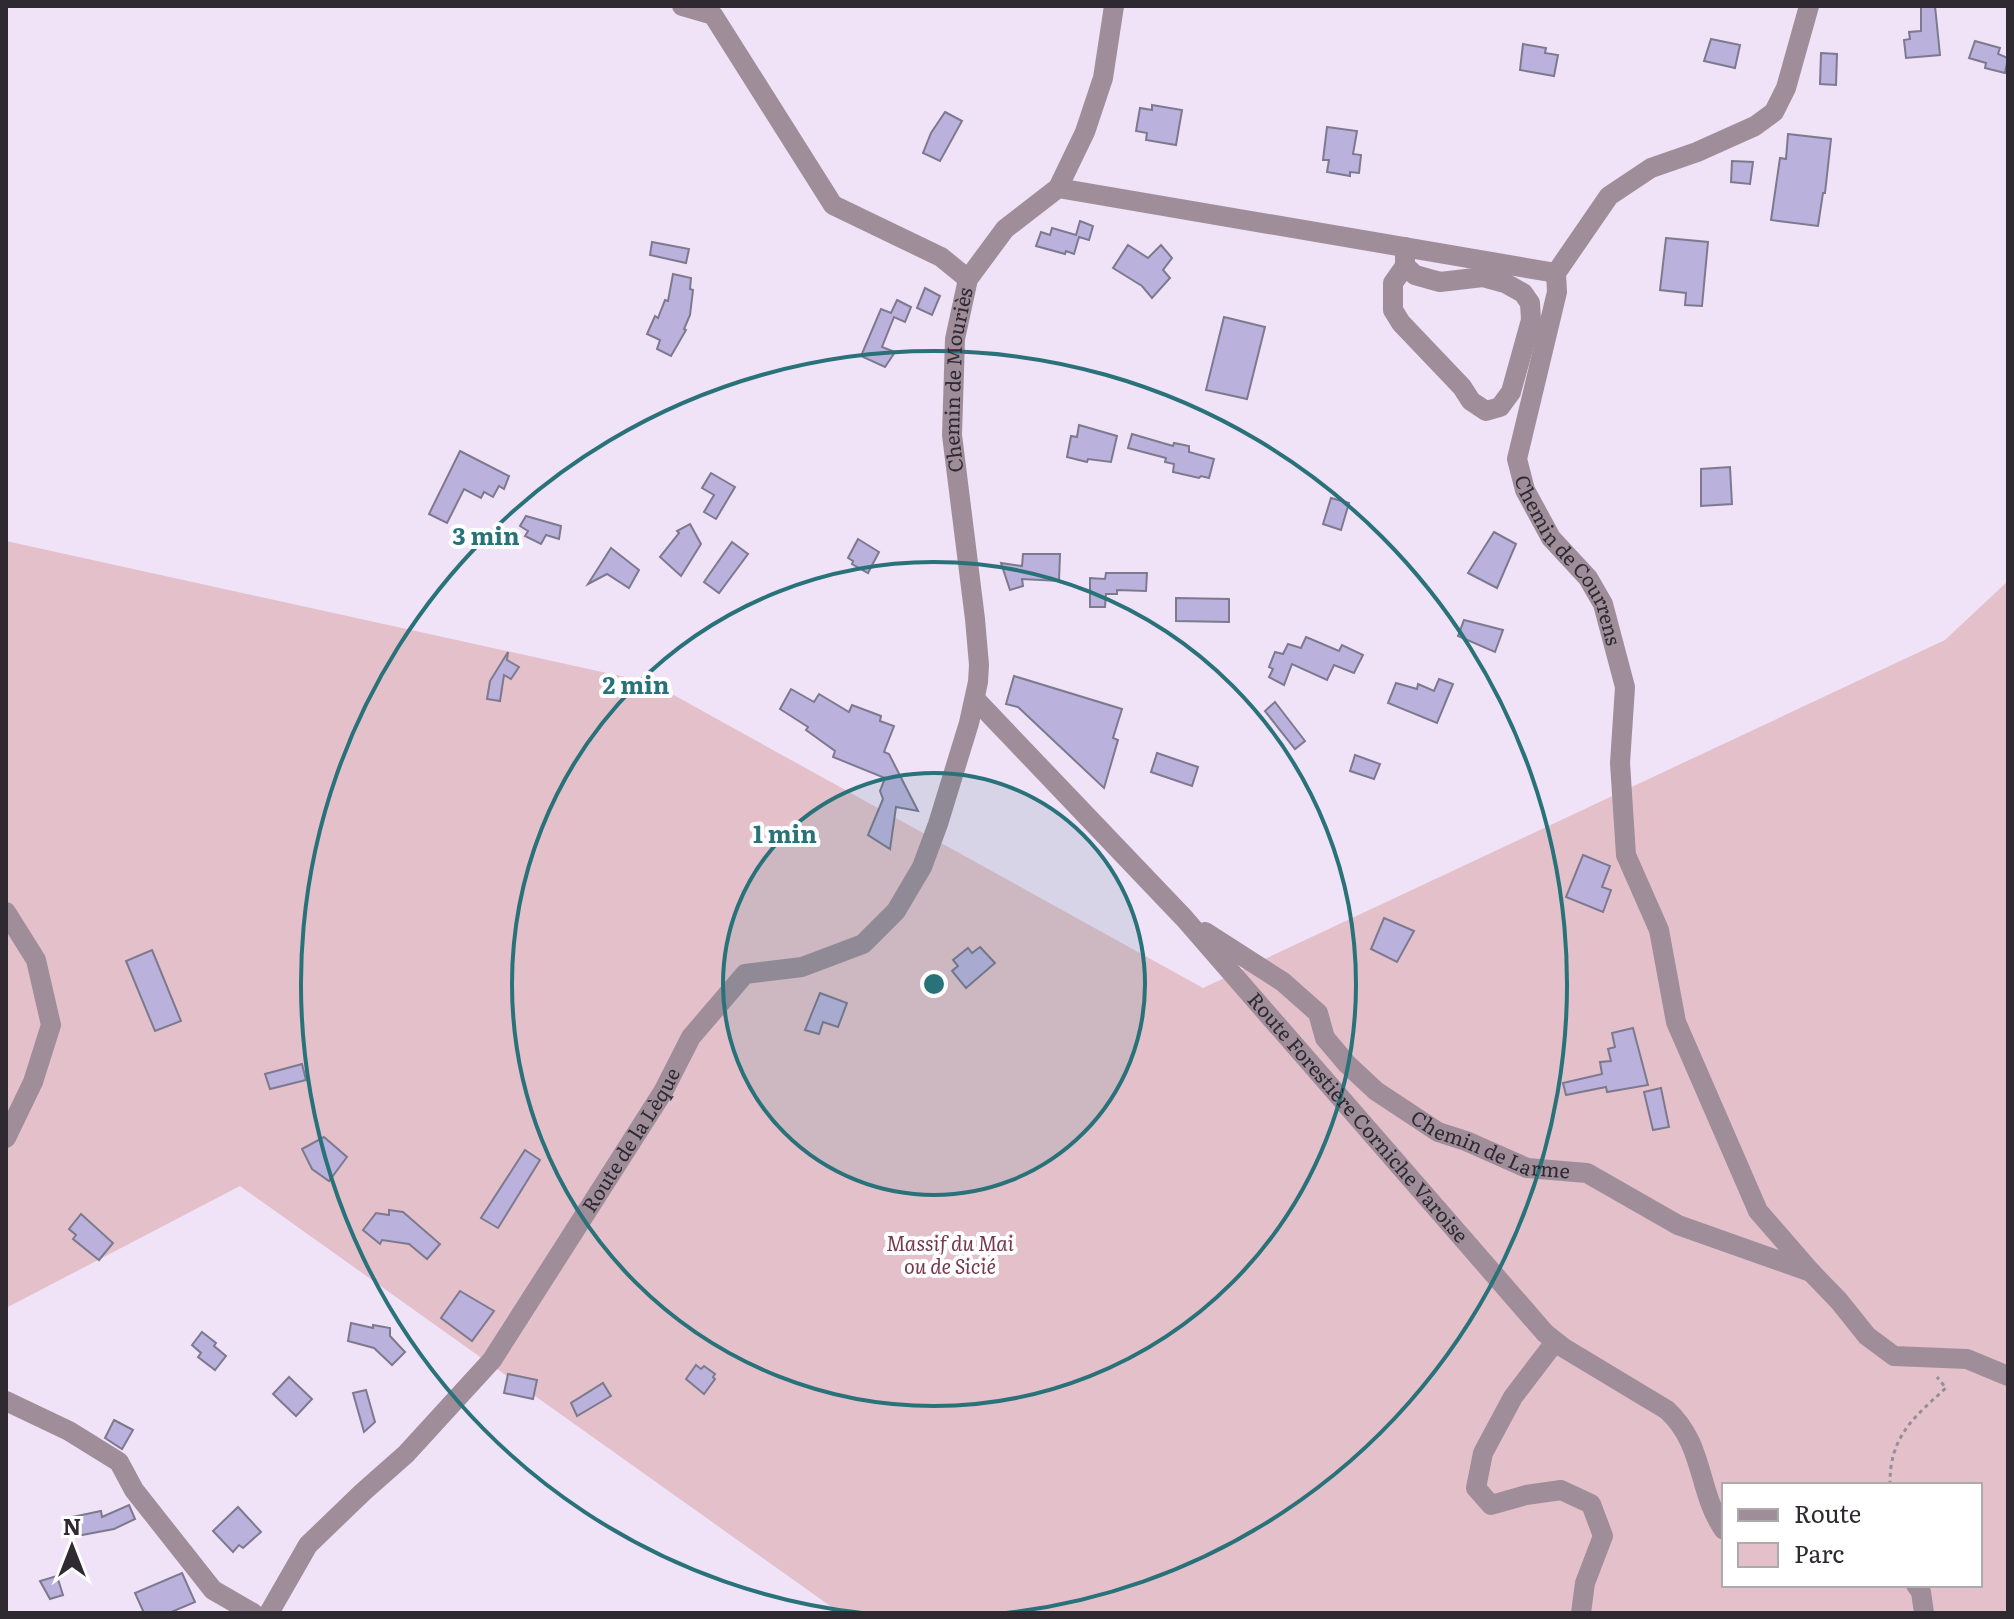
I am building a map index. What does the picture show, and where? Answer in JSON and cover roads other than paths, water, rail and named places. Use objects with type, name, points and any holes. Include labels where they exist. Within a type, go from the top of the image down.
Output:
[{"type":"street","name":"Chemin de Mouriès","points":[[682,6],[713,15],[833,205],[941,257],[968,279],[955,339],[952,435],[977,642],[976,700]]},
{"type":"street","points":[[968,279],[1005,229],[1058,188],[1085,132],[1103,78],[1114,6]]},
{"type":"street","name":"Chemin de Courrens","points":[[1809,6],[1786,88],[1774,112],[1755,126],[1651,168],[1609,196],[1556,273],[1554,306],[1517,459],[1525,490],[1551,538],[1588,578],[1603,604],[1625,687],[1620,763],[1626,855],[1659,930],[1676,1022],[1758,1211],[1811,1272]]},
{"type":"street","points":[[1058,188],[1405,256],[1556,273]]},
{"type":"street","points":[[1405,256],[1415,275],[1440,282],[1483,277],[1505,283],[1523,293],[1530,303],[1531,320],[1511,392],[1500,407],[1486,411],[1471,401],[1462,387],[1401,323],[1393,310],[1392,299],[1393,283],[1405,256]]},
{"type":"street","name":"Route Forestière Corniche Varoise","points":[[976,700],[1184,918],[1555,1342],[1667,1410],[1678,1421],[1692,1445],[1714,1513],[1722,1527]]},
{"type":"street","name":"Route de la Lèque","points":[[269,1613],[308,1545],[406,1454],[492,1360],[663,1092],[691,1037],[745,974],[802,967],[863,944],[896,911],[922,867],[933,839],[976,700]]},
{"type":"street","points":[[6,912],[36,960],[51,1025],[33,1082],[6,1138]]},
{"type":"street","name":"Chemin de Larme","points":[[1184,918],[1283,982],[1318,1013],[1325,1038],[1347,1064],[1376,1091],[1438,1132],[1527,1168],[1587,1173],[1678,1225],[1811,1272],[1867,1336],[1894,1356],[1967,1359],[2008,1376]]},
{"type":"street","points":[[1555,1342],[1513,1397],[1490,1439],[1483,1453],[1476,1488],[1491,1505],[1526,1495],[1561,1490],[1591,1504],[1603,1536],[1585,1583],[1581,1613]]},
{"type":"street","points":[[6,1401],[69,1431],[119,1462],[134,1490],[213,1590],[253,1613]]},
{"type":"street","points":[[1917,1587],[1924,1613]]},
{"type":"park label","name":"Massif du Mai ou de Sicié","points":[[950,1256]]}]
